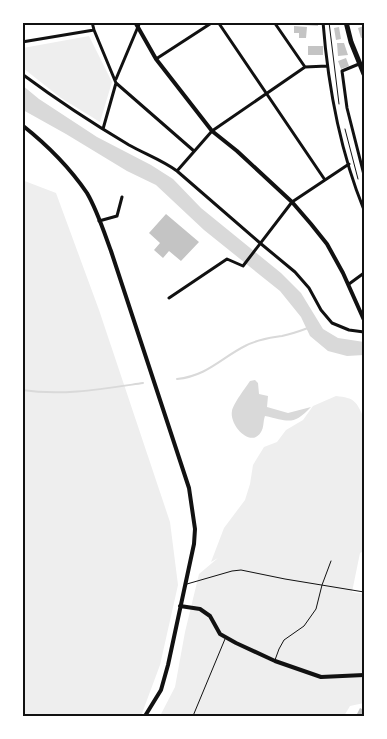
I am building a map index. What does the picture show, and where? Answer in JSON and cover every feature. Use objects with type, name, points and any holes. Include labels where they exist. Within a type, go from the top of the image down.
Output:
[{"type":"main road","points":[[346,22],[351,42],[364,74]]},
{"type":"street","points":[[92,22],[116,81],[194,151]]},
{"type":"street","points":[[135,22],[156,59],[212,131],[292,202],[327,244],[349,284],[364,320]]},
{"type":"street","points":[[103,129],[116,81],[140,22]]},
{"type":"street","points":[[156,59],[213,22]]},
{"type":"street","points":[[218,22],[325,180]]},
{"type":"street","points":[[274,22],[305,67]]},
{"type":"street","points":[[323,22],[327,66],[338,122],[364,210]]},
{"type":"street","points":[[22,42],[94,30]]},
{"type":"street","points":[[360,64],[342,72],[347,108],[364,175]]},
{"type":"street","points":[[177,171],[212,131],[305,67],[327,66]]},
{"type":"street","points":[[22,74],[53,97],[103,129],[163,161],[177,171],[295,272],[309,288],[321,310],[332,324],[349,330],[364,332]]},
{"type":"street","points":[[22,125],[53,153],[87,194],[111,251],[188,488],[195,529],[194,544],[161,690],[146,716]]},
{"type":"street","points":[[168,298],[227,259],[243,266],[292,202],[349,164]]},
{"type":"street","points":[[99,221],[117,216],[122,196]]},
{"type":"street","points":[[349,284],[364,273]]},
{"type":"street","points":[[180,606],[200,609],[210,616],[220,634],[274,660],[321,677],[364,675]]},
{"type":"lane","points":[[274,660],[284,640],[304,626],[316,609],[331,561]]},
{"type":"lane","points":[[184,585],[241,570],[364,592]]},
{"type":"lane","points":[[194,716],[226,638]]},
{"type":"shaded area","points":[[89,36],[112,82],[100,122],[61,98],[23,68],[23,48]]},
{"type":"shaded area","points":[[22,85],[39,99],[97,137],[151,165],[173,179],[201,208],[281,273],[301,293],[323,329],[338,338],[364,342],[364,355],[347,356],[328,351],[310,336],[301,317],[280,291],[204,230],[156,185],[127,171],[23,110]]},
{"type":"shaded area","points":[[22,180],[56,193],[99,310],[170,522],[178,585],[160,665],[141,716],[23,716]]},
{"type":"shaded area","points":[[255,380],[258,383],[259,394],[268,396],[267,407],[288,413],[311,407],[300,417],[290,421],[265,416],[263,429],[257,437],[247,437],[234,423],[232,411],[250,381]]},
{"type":"shaded area","points":[[336,396],[354,401],[364,418],[364,551],[360,553],[352,592],[364,594],[364,703],[350,706],[344,716],[160,716],[175,687],[185,632],[199,574],[218,558],[211,562],[224,528],[245,500],[253,465],[264,447],[277,442],[286,430],[303,420],[313,406]]},
{"type":"building","points":[[303,22],[318,22],[318,26],[303,25]]},
{"type":"building","points":[[294,26],[307,27],[306,38],[299,38],[299,33],[294,33]]},
{"type":"building","points":[[364,26],[364,37],[361,38],[358,28]]},
{"type":"building","points":[[339,27],[341,39],[336,40],[334,28]]},
{"type":"building","points":[[337,43],[344,43],[348,55],[338,56]]},
{"type":"building","points":[[308,46],[323,46],[323,55],[308,55]]},
{"type":"building","points":[[346,58],[349,66],[341,69],[338,61]]},
{"type":"building","points":[[166,214],[199,242],[181,261],[169,251],[163,258],[154,250],[160,243],[149,233]]},
{"type":"building","points":[[360,708],[364,710],[364,716],[356,716]]},
{"type":"waterway","points":[[177,379],[197,374],[255,342],[308,328]]},
{"type":"waterway","points":[[22,390],[67,392],[143,383]]}]
